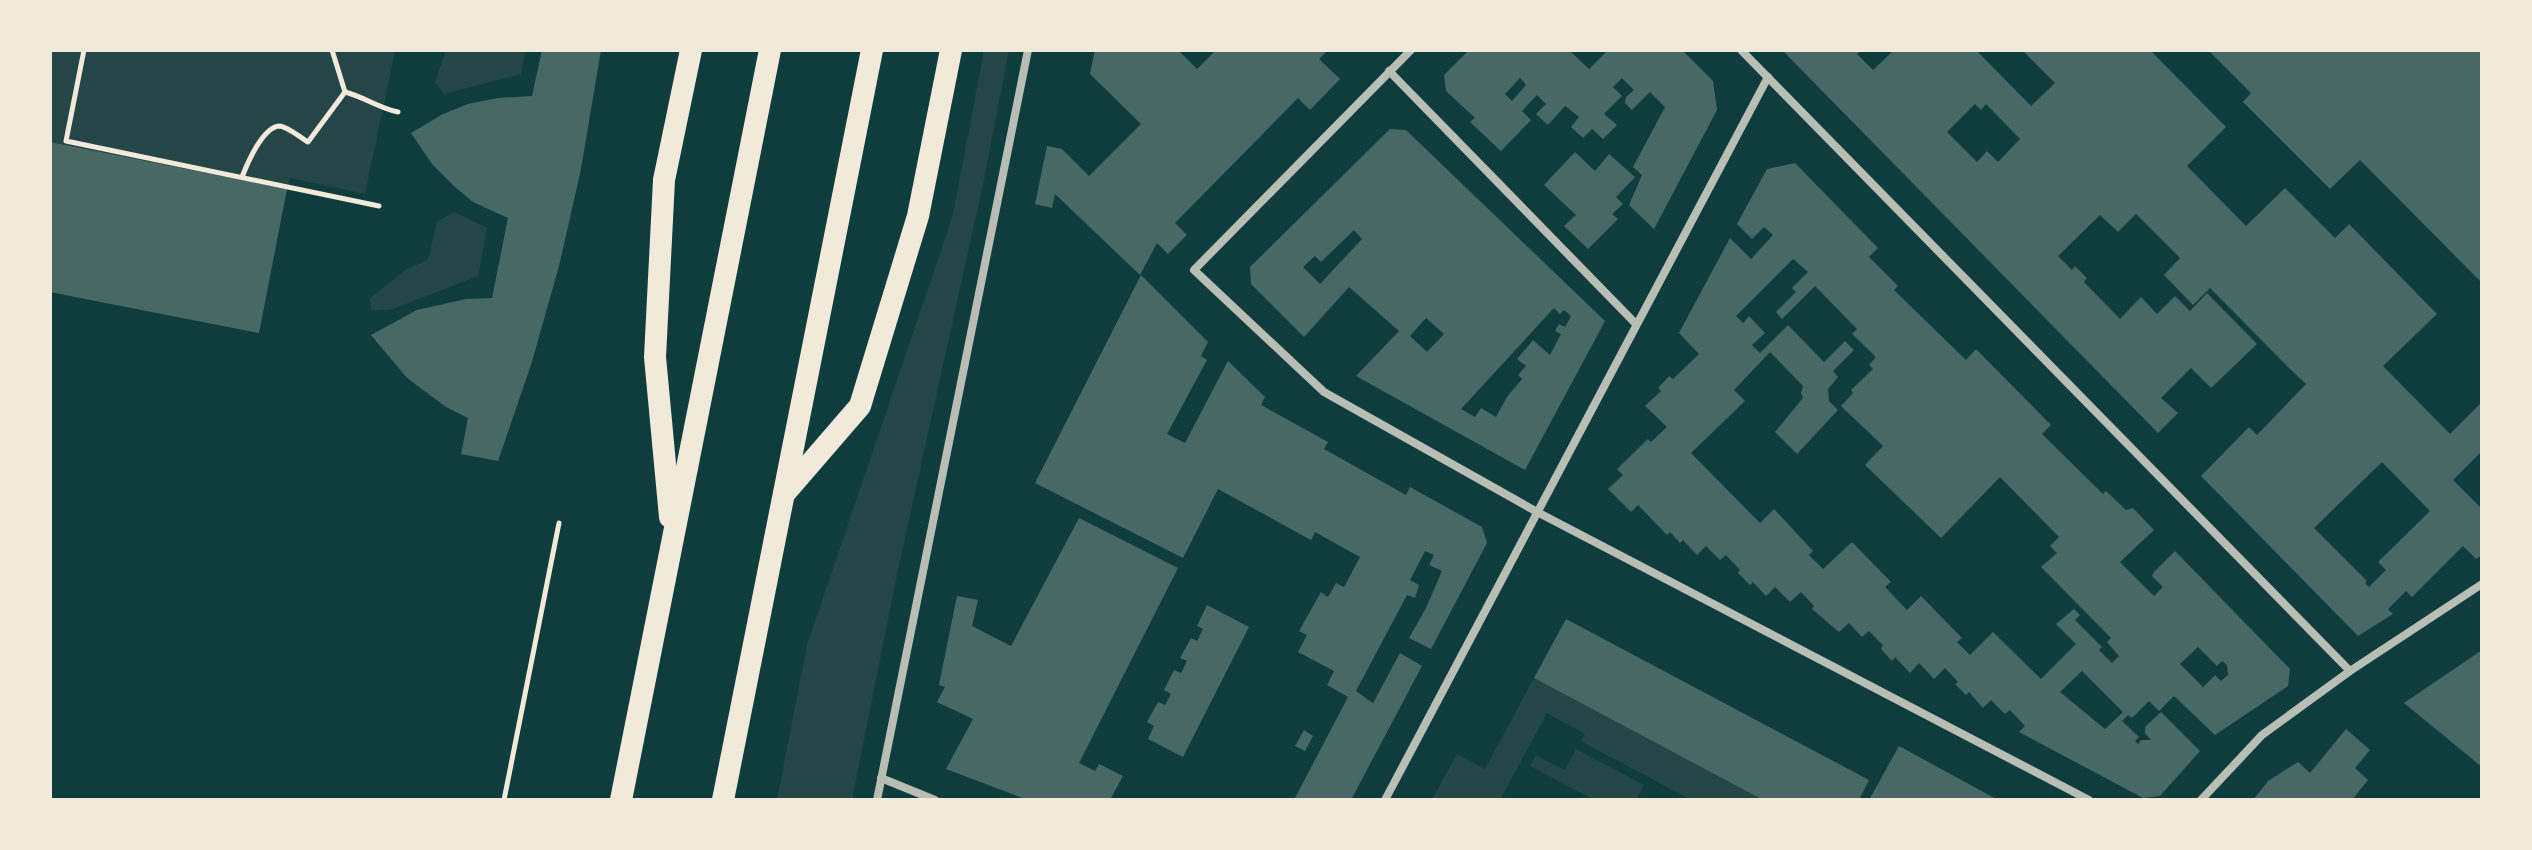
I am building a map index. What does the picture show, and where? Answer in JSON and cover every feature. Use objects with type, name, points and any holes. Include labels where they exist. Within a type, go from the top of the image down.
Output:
[{"type":"highway","points":[[673,543],[655,357],[664,180],[691,50]]},
{"type":"highway","points":[[621,800],[770,50]]},
{"type":"highway","points":[[723,800],[872,50]]},
{"type":"highway","points":[[783,495],[860,406],[918,216],[951,50]]},
{"type":"street","points":[[877,800],[1028,50]]},
{"type":"street","points":[[1411,50],[1194,270],[1324,392],[1539,513],[2089,800]]},
{"type":"street","points":[[1741,50],[2350,671]]},
{"type":"street","points":[[1389,71],[1636,324]]},
{"type":"street","points":[[1385,800],[1768,77]]},
{"type":"street","points":[[2201,800],[2262,735],[2350,671],[2482,584]]},
{"type":"street","points":[[881,778],[935,800]]},
{"type":"path","points":[[84,50],[66,141],[379,206]]},
{"type":"path","points":[[333,50],[345,92]]},
{"type":"path","points":[[242,177],[248,160],[266,135],[282,126],[308,142],[345,92]]},
{"type":"path","points":[[345,92],[363,97],[383,109],[398,112]]},
{"type":"path","points":[[504,800],[559,523]]},
{"type":"shaded area","points":[[50,50],[395,51],[365,194],[290,178],[287,189],[50,142]]},
{"type":"shaded area","points":[[446,50],[526,50],[521,74],[444,94],[435,82]]},
{"type":"shaded area","points":[[984,50],[1009,50],[852,800],[777,800],[807,645],[953,215]]},
{"type":"shaded area","points":[[454,212],[487,228],[478,276],[393,309],[371,311],[370,298],[407,269],[428,260],[437,222]]},
{"type":"shaded area","points":[[1534,678],[1763,800],[1691,800],[1581,741],[1585,734],[1547,713],[1500,800],[1432,800],[1457,754],[1485,769]]},
{"type":"shaded area","points":[[1576,749],[1644,785],[1636,800],[1594,800],[1530,766],[1536,755],[1565,770]]},
{"type":"building","points":[[542,50],[601,50],[581,169],[559,266],[531,365],[498,461],[461,454],[468,418],[446,407],[407,378],[371,335],[417,310],[466,299],[492,298],[508,218],[473,202],[455,187],[432,164],[411,133],[443,114],[468,104],[532,96]]},
{"type":"building","points":[[1095,50],[1178,50],[1197,69],[1216,50],[1328,50],[1319,59],[1340,79],[1310,110],[1298,98],[1175,223],[1187,235],[1168,254],[1157,243],[1140,275],[1055,194],[1052,208],[1035,204],[1047,146],[1062,149],[1089,176],[1141,124],[1090,74]]},
{"type":"building","points":[[1469,50],[1569,50],[1589,69],[1608,50],[1682,50],[1713,81],[1717,110],[1654,229],[1629,205],[1642,175],[1633,167],[1665,107],[1650,92],[1632,110],[1625,103],[1626,97],[1634,90],[1622,78],[1613,87],[1622,96],[1604,114],[1617,125],[1603,139],[1592,129],[1583,138],[1571,127],[1579,117],[1565,106],[1548,125],[1536,114],[1546,104],[1537,95],[1522,111],[1531,120],[1501,151],[1470,122],[1475,118],[1446,91],[1444,75]],"holes":[[[1520,78],[1526,85],[1512,101],[1505,94]]]},
{"type":"building","points":[[1782,50],[1862,50],[1857,54],[1873,70],[1894,50],[1976,50],[2031,106],[2055,83],[2022,50],[2150,50],[2226,127],[2187,166],[2246,226],[2285,188],[2335,238],[2349,224],[2437,314],[2383,366],[2450,434],[2482,402],[2482,451],[2453,480],[2482,509],[2482,555],[2476,559],[2463,546],[2412,597],[2406,591],[2388,609],[2393,614],[2358,636],[2201,476],[2249,427],[2257,435],[2306,384],[2210,288],[2193,305],[2164,275],[2180,258],[2136,214],[2118,232],[2100,215],[2058,256],[2072,270],[2075,266],[2087,278],[2084,282],[2120,319],[2141,297],[2157,314],[2175,296],[2190,311],[2207,293],[2257,344],[2211,388],[2191,368],[2161,398],[2178,413],[2158,433]],"holes":[[[1975,104],[1981,110],[1986,104],[2020,139],[1998,162],[1987,151],[1977,162],[1947,132]],[[2382,462],[2430,511],[2378,562],[2386,570],[2369,587],[2365,583],[2367,581],[2314,528]]]},
{"type":"building","points":[[2208,50],[2482,50],[2482,283],[2360,160],[2330,189],[2243,102],[2251,93]]},
{"type":"building","points":[[1390,129],[1406,130],[1605,321],[1525,470],[1356,376],[1399,331],[1349,287],[1304,337],[1251,284],[1250,267]],"holes":[[[1354,230],[1362,239],[1320,284],[1303,267],[1315,256],[1321,262]],[[1554,308],[1560,314],[1564,310],[1571,316],[1565,327],[1559,324],[1555,331],[1561,334],[1550,355],[1533,340],[1517,359],[1526,366],[1518,375],[1522,379],[1496,417],[1481,408],[1475,417],[1461,409]],[[1426,318],[1444,334],[1427,352],[1410,336]]]},
{"type":"building","points":[[50,142],[287,189],[259,333],[50,292]]},
{"type":"building","points":[[1575,152],[1595,171],[1609,154],[1635,177],[1616,197],[1623,204],[1612,214],[1618,219],[1588,249],[1564,226],[1576,215],[1544,185]]},
{"type":"building","points":[[1795,163],[1878,248],[1869,257],[1898,286],[1894,290],[1966,360],[1976,349],[2051,425],[2042,434],[2103,494],[2106,491],[2126,510],[2133,508],[2154,530],[2120,562],[2154,596],[2163,587],[2152,576],[2175,551],[2290,669],[2288,686],[2215,735],[2174,696],[2159,711],[2149,701],[2132,718],[2128,715],[2122,721],[2139,737],[2135,741],[2138,744],[2141,740],[2151,740],[2145,733],[2145,727],[2161,712],[2200,751],[2160,796],[2143,798],[2019,732],[2025,726],[2010,710],[2005,714],[1991,700],[1983,708],[1969,692],[1966,695],[1955,684],[1958,682],[1945,668],[1934,679],[1919,663],[1910,673],[1895,657],[1892,661],[1881,649],[1883,645],[1869,631],[1862,637],[1849,623],[1839,632],[1812,609],[1814,606],[1801,592],[1790,602],[1775,587],[1766,596],[1753,582],[1750,585],[1738,573],[1740,570],[1726,555],[1720,560],[1706,546],[1697,555],[1683,540],[1680,543],[1670,532],[1667,535],[1638,505],[1631,512],[1608,489],[1623,475],[1617,469],[1648,439],[1651,442],[1667,427],[1645,406],[1661,391],[1658,388],[1669,376],[1673,379],[1699,354],[1679,333],[1730,238],[1751,259],[1773,235],[1764,227],[1752,239],[1737,224],[1767,169]],"holes":[[[1793,259],[1808,272],[1792,288],[1796,292],[1776,312],[1782,319],[1815,286],[1857,329],[1852,334],[1876,357],[1869,365],[1873,369],[1851,390],[1853,393],[1841,406],[1883,446],[1865,465],[1941,538],[2000,477],[2059,537],[2050,546],[2057,553],[2041,567],[2111,638],[2107,642],[2119,656],[2112,663],[2099,650],[2102,647],[2075,620],[2080,615],[2074,609],[2056,624],[2076,644],[2041,679],[1993,632],[1970,655],[1957,642],[1962,638],[1921,596],[1907,610],[1885,587],[1891,582],[1852,542],[1823,569],[1809,555],[1813,551],[1774,509],[1760,523],[1691,453],[1745,401],[1734,390],[1770,352],[1803,386],[1803,398],[1775,432],[1797,454],[1838,410],[1829,401],[1828,389],[1838,377],[1833,371],[1854,350],[1845,341],[1824,362],[1788,325],[1760,353],[1752,345],[1765,333],[1749,316],[1743,323],[1736,316]],[[2198,647],[2217,666],[2222,661],[2227,665],[2228,675],[2221,681],[2215,675],[2203,687],[2180,664]],[[2082,671],[2123,712],[2105,729],[2060,692]]]},
{"type":"building","points":[[1141,275],[1208,342],[1201,356],[1207,360],[1167,434],[1185,443],[1228,361],[1265,397],[1261,405],[1328,442],[1324,449],[1406,495],[1410,487],[1482,527],[1487,543],[1431,649],[1409,638],[1442,571],[1429,565],[1434,555],[1425,551],[1410,580],[1419,585],[1415,598],[1407,595],[1356,691],[1373,703],[1400,653],[1422,666],[1351,800],[1294,800],[1348,697],[1327,685],[1334,671],[1298,652],[1307,635],[1299,631],[1321,592],[1328,597],[1336,583],[1344,587],[1360,557],[1315,532],[1311,540],[1218,489],[1183,558],[1035,483]]},
{"type":"building","points":[[1079,518],[1178,568],[1079,763],[1095,771],[1099,764],[1123,776],[1110,800],[1028,800],[946,769],[973,719],[937,702],[945,687],[939,685],[957,596],[978,600],[972,626],[1011,646]]},
{"type":"building","points":[[1207,605],[1249,627],[1183,757],[1148,739],[1154,726],[1147,722],[1158,702],[1165,705],[1171,694],[1164,690],[1174,670],[1181,673],[1187,661],[1180,658],[1191,638],[1197,641],[1203,629],[1197,626]]},
{"type":"building","points":[[1566,619],[1869,780],[1859,800],[1763,800],[1534,678]]},
{"type":"building","points":[[2482,650],[2482,767],[2404,703]]},
{"type":"building","points":[[2346,729],[2370,750],[2355,768],[2368,780],[2352,800],[2253,800],[2268,781],[2298,762],[2310,773]]},
{"type":"building","points":[[1304,730],[1313,736],[1305,751],[1295,746]]},
{"type":"building","points":[[1899,746],[1998,800],[1869,800]]}]
